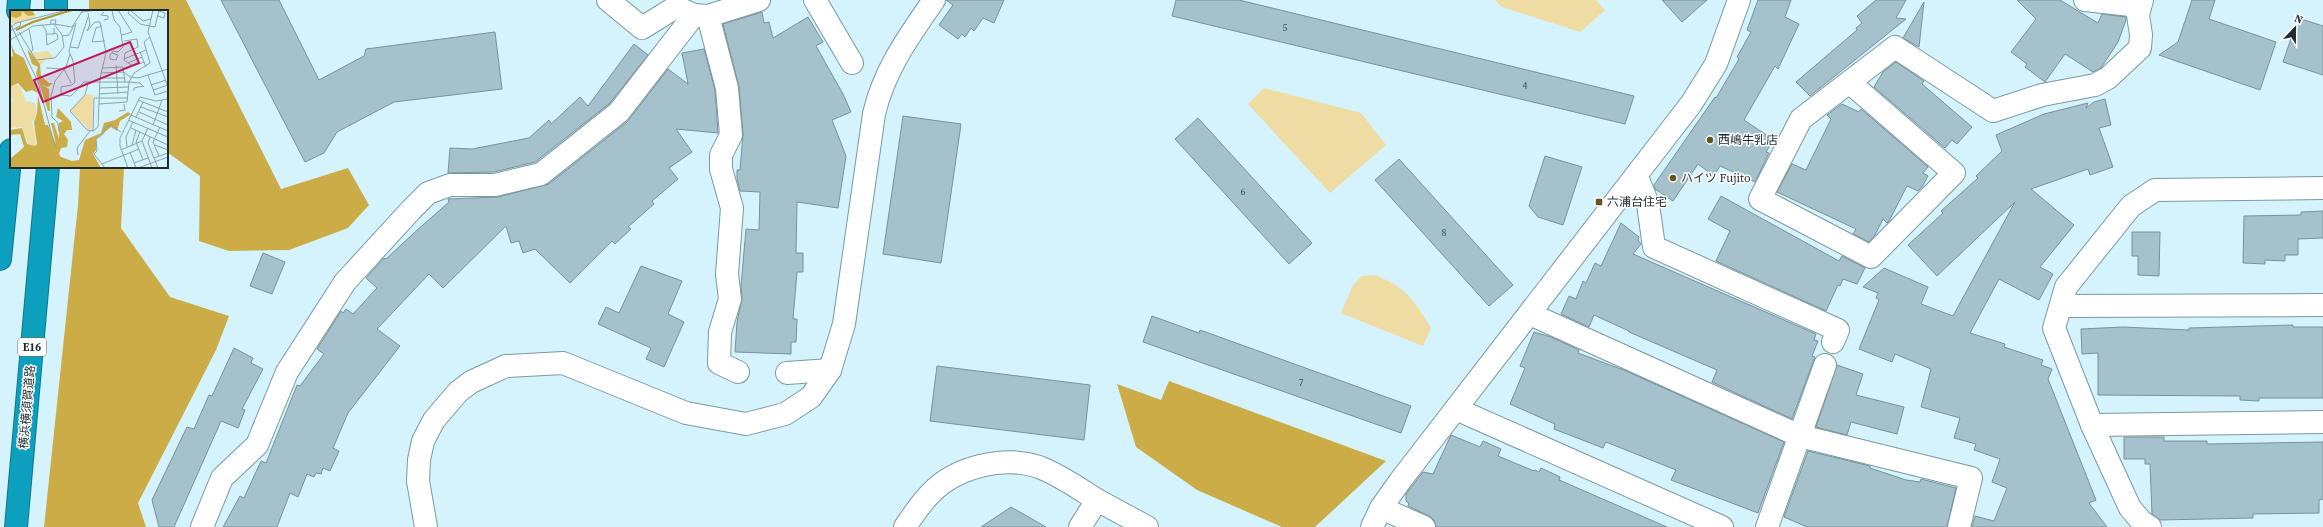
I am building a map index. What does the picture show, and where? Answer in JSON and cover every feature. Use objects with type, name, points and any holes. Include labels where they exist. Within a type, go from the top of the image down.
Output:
[{"type":"highway","points":[[0,259],[10,160]]},
{"type":"highway","name":"横浜横須賀道路","points":[[16,527],[48,168]]},
{"type":"street","points":[[608,0],[642,28],[676,7],[701,16]]},
{"type":"street","points":[[202,527],[222,478],[257,445],[287,372],[345,282],[428,193],[450,185],[495,185],[541,174],[619,112],[701,16],[759,0]]},
{"type":"street","points":[[815,0],[852,63]]},
{"type":"street","points":[[426,527],[418,482],[419,460],[423,441],[434,420],[458,392],[471,382],[506,366],[541,362],[563,363],[686,413],[746,424],[785,414],[811,397],[830,370],[844,324],[878,93],[889,68],[934,0]]},
{"type":"street","points":[[1424,527],[1376,518],[1456,409],[1637,177],[1706,80],[1723,46],[1739,0]]},
{"type":"street","points":[[1848,82],[1954,173],[1871,257],[1760,199],[1801,119],[1848,82],[1895,46],[1993,112],[2042,95],[2095,85],[2108,78],[2140,48],[2141,36],[2138,15],[2141,3],[2085,0]]},
{"type":"street","points":[[701,16],[727,88],[731,135],[721,155],[721,169],[732,208],[727,274],[730,299],[720,332],[719,363],[738,372]]},
{"type":"street","points":[[1637,177],[1648,204],[1654,247],[1838,330],[1833,342]]},
{"type":"street","points":[[2150,527],[2142,522],[2130,508],[2092,425],[2054,328],[2066,287],[2131,206],[2155,190],[2323,188]]},
{"type":"street","points":[[2061,306],[2323,305]]},
{"type":"street","points":[[1530,314],[1800,436],[1972,478],[1959,527]]},
{"type":"street","points":[[1767,527],[1825,365]]},
{"type":"street","points":[[787,373],[830,370]]},
{"type":"street","points":[[1456,409],[1722,527]]},
{"type":"street","points":[[2092,425],[2323,422]]},
{"type":"street","points":[[906,527],[932,492],[959,474],[989,464],[1023,464],[1037,467],[1065,480],[1097,500],[1147,527]]},
{"type":"street","points":[[1080,527],[1097,500]]},
{"type":"shaded area","points":[[89,0],[186,0],[281,189],[348,168],[369,205],[348,228],[289,250],[229,251],[199,241],[200,176],[168,153],[168,10],[89,10]]},
{"type":"shaded area","points":[[1495,0],[1596,0],[1605,10],[1580,32],[1502,7]]},
{"type":"shaded area","points":[[1264,88],[1361,113],[1386,145],[1330,193],[1248,104]]},
{"type":"shaded area","points":[[80,168],[124,168],[121,228],[170,297],[229,316],[216,350],[138,503],[146,527],[44,527],[78,205]]},
{"type":"shaded area","points":[[1375,275],[1402,290],[1409,296],[1419,309],[1431,328],[1423,346],[1341,313],[1353,285],[1362,276]]},
{"type":"shaded area","points":[[1169,381],[1386,461],[1315,527],[1282,527],[1197,490],[1136,447],[1117,384],[1161,400]]},
{"type":"building","points":[[221,0],[279,0],[319,80],[364,56],[366,49],[495,32],[502,89],[394,102],[337,132],[324,153],[305,162]]},
{"type":"building","points":[[946,0],[1004,0],[994,23],[983,18],[974,31],[971,28],[965,37],[962,34],[958,39],[939,25],[953,5]]},
{"type":"building","points":[[1176,0],[1239,0],[1634,96],[1625,124],[1172,16]]},
{"type":"building","points":[[1662,0],[1707,0],[1682,22]]},
{"type":"building","points":[[1758,0],[1791,0],[1785,17],[1799,24],[1778,69],[1775,66],[1744,120],[1774,140],[1766,152],[1769,153],[1755,182],[1720,166],[1714,176],[1698,164],[1673,201],[1655,189],[1654,185],[1715,97],[1716,98],[1739,59],[1737,57],[1751,32],[1747,30]]},
{"type":"building","points":[[1876,0],[1906,0],[1896,18],[1906,19],[1810,96],[1796,82],[1857,30],[1856,28],[1862,23],[1857,16]]},
{"type":"building","points":[[2017,0],[2060,0],[2098,23],[2102,14],[2126,17],[2126,20],[2118,42],[2101,68],[2093,72],[2065,54],[2045,82],[2025,67],[2027,64],[2011,52],[2036,19]]},
{"type":"building","points":[[2192,0],[2215,0],[2209,19],[2276,42],[2260,90],[2159,55],[2178,42]]},
{"type":"building","points":[[1924,2],[1919,47],[1903,38]]},
{"type":"building","points":[[762,12],[764,23],[769,22],[773,38],[808,17],[823,42],[816,46],[843,94],[851,112],[832,120],[846,156],[838,208],[797,202],[796,253],[803,253],[803,272],[797,272],[793,319],[797,319],[796,342],[791,342],[791,354],[735,352],[737,322],[742,298],[741,286],[746,229],[759,230],[760,192],[740,191],[737,178],[737,170],[740,170],[743,134],[739,87],[723,24]]},
{"type":"building","points":[[2298,18],[2323,26],[2323,75],[2283,62]]},
{"type":"building","points":[[634,44],[648,55],[610,103],[535,162],[494,172],[448,173],[450,148],[472,149],[529,138],[549,120],[551,124],[580,97],[588,106]]},
{"type":"building","points":[[704,49],[715,90],[718,133],[676,129],[692,152],[669,168],[678,179],[652,201],[654,204],[628,227],[631,229],[615,244],[612,241],[570,283],[535,249],[523,253],[519,241],[511,243],[506,226],[443,288],[429,274],[377,329],[400,346],[348,413],[333,448],[339,451],[330,471],[323,468],[321,474],[316,473],[314,477],[307,474],[298,497],[290,493],[277,527],[223,527],[240,496],[244,498],[261,461],[266,463],[297,385],[300,386],[324,354],[317,349],[341,311],[343,313],[346,309],[353,314],[377,288],[366,278],[384,258],[386,259],[449,202],[448,199],[498,197],[549,184],[627,122],[668,69],[688,84],[682,53]]},
{"type":"building","points":[[1896,62],[1924,81],[1922,84],[1972,127],[1957,144],[1952,140],[1945,148],[1874,87],[1883,72]]},
{"type":"building","points":[[2105,99],[2111,125],[2099,128],[2113,167],[2090,175],[2088,169],[2031,189],[2074,225],[2040,267],[2053,274],[2039,300],[1999,279],[1970,333],[2005,344],[2004,347],[2043,360],[2041,365],[2052,369],[2048,379],[2096,500],[2089,503],[2107,527],[1972,527],[1975,516],[1994,521],[2007,488],[1992,482],[2000,459],[1974,450],[1976,444],[1954,438],[1960,418],[1921,407],[1931,369],[1895,354],[1892,362],[1859,349],[1879,300],[1876,298],[1878,293],[1863,287],[1884,268],[1928,287],[1921,304],[1953,316],[2015,202],[1937,276],[1908,245],[1943,213],[1941,211],[1978,178],[1976,176],[2002,151],[1996,135],[2044,114],[2088,103],[2086,108],[2094,102]]},
{"type":"building","points":[[1842,104],[1859,112],[1861,109],[1928,167],[1923,173],[1928,176],[1922,187],[1918,191],[1907,186],[1889,221],[1887,223],[1883,219],[1875,235],[1869,242],[1853,234],[1856,229],[1777,192],[1792,164],[1806,170],[1831,119],[1827,115]]},
{"type":"building","points":[[903,116],[961,124],[941,263],[883,254]]},
{"type":"building","points":[[1198,118],[1312,243],[1289,264],[1175,139]]},
{"type":"building","points":[[1545,156],[1582,167],[1563,225],[1538,217],[1529,206]]},
{"type":"building","points":[[1399,159],[1513,285],[1489,306],[1375,180]]},
{"type":"building","points":[[1721,196],[1839,261],[1842,256],[1865,268],[1857,284],[1843,279],[1840,286],[1838,285],[1826,311],[1716,261],[1730,231],[1708,219]]},
{"type":"building","points":[[2323,211],[2323,238],[2298,239],[2298,255],[2285,255],[2285,261],[2265,260],[2265,264],[2243,263],[2244,216],[2301,215],[2301,212]]},
{"type":"building","points":[[1621,223],[1639,237],[1638,240],[1641,244],[1633,254],[1816,334],[1814,340],[1818,341],[1812,356],[1815,357],[1792,419],[1712,382],[1717,370],[1629,332],[1594,315],[1589,327],[1561,314],[1569,296],[1576,299],[1583,281],[1586,283],[1595,263],[1601,266]]},
{"type":"building","points":[[2132,232],[2160,232],[2159,276],[2138,275],[2138,256],[2132,256]]},
{"type":"building","points":[[263,253],[285,262],[272,294],[250,286]]},
{"type":"building","points":[[641,266],[682,281],[668,314],[684,322],[664,367],[646,359],[651,348],[598,324],[606,307],[619,313]]},
{"type":"building","points":[[1152,316],[1199,333],[1200,330],[1411,406],[1401,433],[1143,342]]},
{"type":"building","points":[[2293,325],[2293,327],[2323,327],[2323,398],[2259,398],[2259,401],[2240,400],[2240,396],[2098,395],[2098,353],[2082,354],[2081,329],[2123,327],[2189,330],[2189,328]]},
{"type":"building","points":[[1534,332],[1551,337],[1579,350],[1578,353],[1626,371],[1784,442],[1758,513],[1671,480],[1676,470],[1606,442],[1603,448],[1554,429],[1555,424],[1510,404],[1525,368],[1520,366]]},
{"type":"building","points":[[234,348],[253,358],[251,363],[263,369],[242,409],[245,410],[238,428],[221,421],[174,527],[159,527],[152,500],[187,427],[194,429],[209,395],[212,396]]},
{"type":"building","points":[[1837,365],[1863,374],[1856,395],[1904,407],[1897,434],[1851,422],[1847,435],[1816,427]]},
{"type":"building","points":[[937,366],[1090,385],[1084,440],[930,421]]},
{"type":"building","points":[[1451,435],[1480,447],[1483,441],[1501,449],[1498,456],[1534,471],[1539,472],[1541,468],[1560,477],[1559,480],[1667,527],[1436,527],[1434,520],[1429,516],[1408,506],[1409,503],[1406,501],[1406,494],[1423,472],[1433,474]]},
{"type":"building","points":[[2124,437],[2164,437],[2164,441],[2207,441],[2207,444],[2323,442],[2323,499],[2319,500],[2319,513],[2253,514],[2253,518],[2160,520],[2152,514],[2150,464],[2145,464],[2145,459],[2124,459]]},
{"type":"building","points":[[1808,451],[1870,466],[1870,468],[1906,480],[1920,482],[1921,479],[1956,488],[1947,527],[1807,527],[1784,517]]},
{"type":"building","points":[[1011,507],[1046,527],[981,527]]},
{"type":"place","name":"西嶋牛乳店","points":[[1710,140]]},
{"type":"place","name":"ハイツ Fujito","points":[[1673,178]]},
{"type":"place","name":"六浦台住宅","points":[[1599,202]]}]
